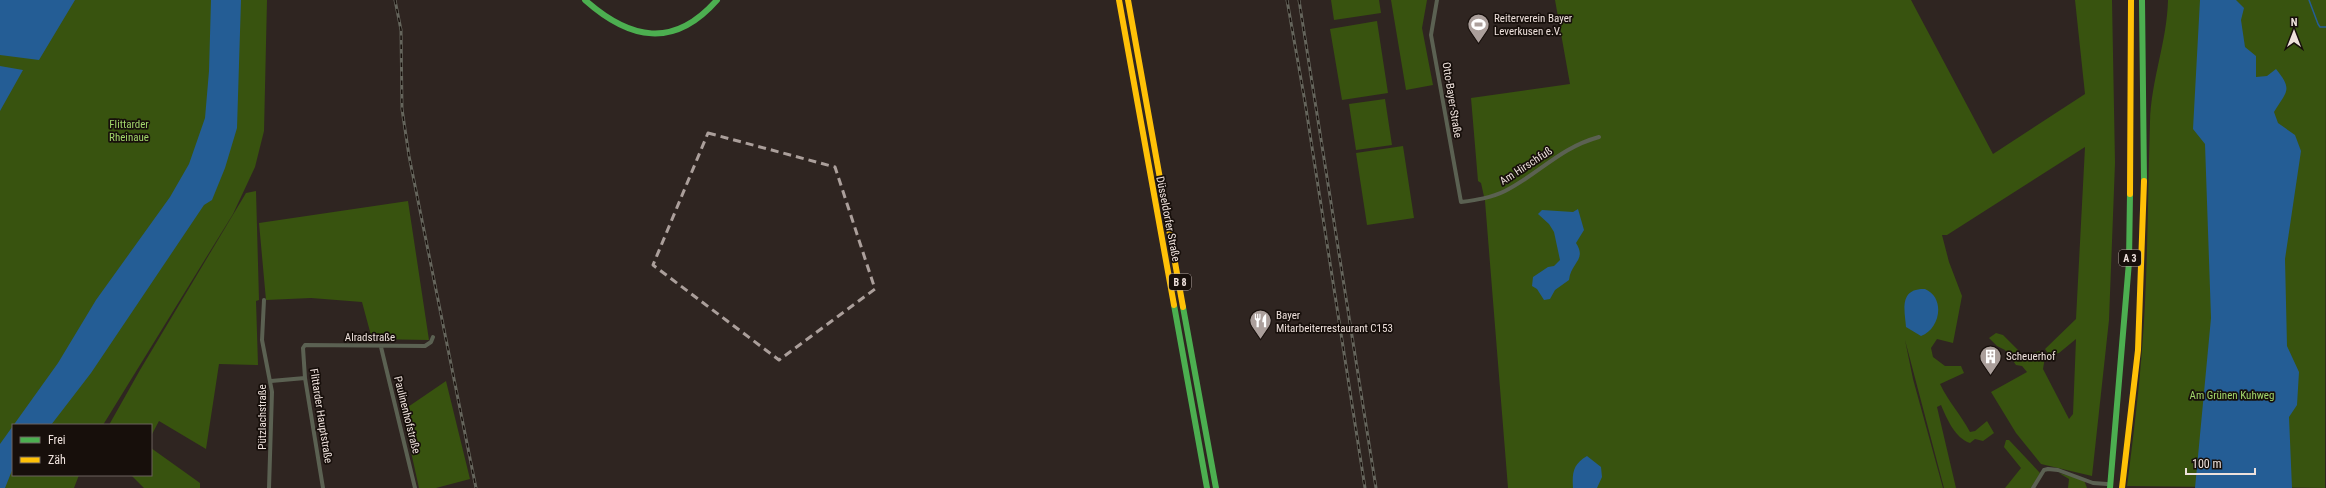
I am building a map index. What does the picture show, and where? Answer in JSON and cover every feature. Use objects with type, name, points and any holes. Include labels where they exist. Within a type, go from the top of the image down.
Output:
[{"type":"main road","points":[[584,0],[602,15],[615,23],[637,31],[656,34],[674,32],[692,25],[706,14],[717,0]]},
{"type":"main road","name":"Düsseldorfer Straße","points":[[1119,0],[1207,488]]},
{"type":"main road","name":"Düsseldorfer Straße","points":[[1128,0],[1216,488]]},
{"type":"main road","name":"A 3","points":[[2109,486],[2112,474],[2130,262],[2131,0]]},
{"type":"main road","name":"A 3","points":[[2122,488],[2138,352],[2143,266],[2144,81],[2142,0]]},
{"type":"main road","points":[[1149,168],[1158,166]]},
{"type":"main road","points":[[1193,406],[1201,404]]},
{"type":"street","name":"Otto-Bayer-Straße","points":[[1437,0],[1431,35],[1460,202]]},
{"type":"street","name":"Am Hirschfuß","points":[[1460,202],[1478,200],[1505,191],[1553,158],[1599,137]]},
{"type":"street","name":"Pützlachstraße","points":[[264,300],[262,340],[271,381],[269,488]]},
{"type":"street","name":"Alradstraße","points":[[303,348],[305,346],[425,346],[431,342],[433,337]]},
{"type":"street","name":"Paulinenhofstraße","points":[[381,347],[415,488]]},
{"type":"street","name":"Flittarder Hauptstraße","points":[[303,348],[305,378],[323,488]]},
{"type":"street","points":[[271,381],[305,378]]},
{"type":"street","points":[[2033,488],[2044,470],[2052,469],[2093,483],[2109,486]]},
{"type":"highlighted area","points":[[708,133],[835,167],[875,289],[779,360],[653,265]]},
{"type":"green space","name":"Flittarder Rheinaue","points":[[0,0],[267,0],[264,131],[255,167],[233,214],[104,424],[12,424],[12,476],[79,476],[74,488],[0,488]]},
{"type":"green space","points":[[1331,0],[1379,0],[1381,13],[1334,20]]},
{"type":"green space","points":[[1391,0],[1427,0],[1422,28],[1433,85],[1406,90]]},
{"type":"green space","points":[[1555,0],[1911,0],[1993,154],[2085,94],[2075,0],[2112,0],[2115,163],[2109,320],[2092,476],[2041,464],[2016,433],[1991,392],[2027,372],[2022,366],[2016,365],[2005,350],[1997,346],[1989,338],[1996,333],[2003,335],[2023,355],[2040,351],[2045,357],[2043,369],[2069,419],[2073,414],[2076,339],[2059,353],[2049,355],[2045,349],[2076,319],[2085,147],[1947,235],[1942,235],[1949,262],[1962,296],[1953,343],[1937,339],[1931,348],[1933,357],[1945,366],[1961,366],[1964,373],[1940,384],[1970,432],[1975,431],[1987,421],[1994,433],[1983,441],[1975,439],[1970,443],[1965,441],[1960,437],[1949,422],[1941,405],[1937,407],[1956,488],[1944,488],[1905,340],[1913,379],[1943,488],[1508,488],[1485,201],[1481,183],[1478,181],[1471,98],[1570,84]]},
{"type":"green space","name":"Am Grünen Kuhweg","points":[[2168,0],[2326,0],[2325,488],[2127,486],[2138,395],[2144,326],[2151,106],[2165,31]]},
{"type":"green space","points":[[1377,21],[1388,93],[1342,100],[1330,29]]},
{"type":"green space","points":[[1385,99],[1392,145],[1356,150],[1349,104]]},
{"type":"green space","points":[[1403,146],[1414,218],[1367,225],[1356,153]]},
{"type":"green space","points":[[256,191],[259,300],[256,301],[258,365],[219,364],[206,449],[159,421],[152,434],[152,424],[110,424],[140,370],[246,193]]},
{"type":"green space","points":[[408,201],[429,340],[372,339],[362,302],[311,298],[266,300],[259,223]]},
{"type":"green space","points":[[446,381],[470,479],[436,488],[419,488],[402,411]]},
{"type":"green space","points":[[2006,440],[2009,440],[2040,473],[2031,488],[2005,488],[2021,468],[2004,447]]},
{"type":"green space","points":[[152,449],[200,483],[200,488],[144,488],[132,476],[152,476]]},
{"type":"green space","points":[[2059,473],[2084,480],[2087,488],[2068,488],[2069,479]]},
{"type":"water","points":[[0,0],[75,0],[39,60],[0,55]]},
{"type":"water","points":[[211,0],[241,0],[237,128],[225,168],[212,200],[204,205],[91,373],[52,424],[15,424],[58,363],[96,300],[170,197],[189,164],[205,118],[209,71]]},
{"type":"water","points":[[2200,0],[2236,0],[2244,8],[2241,20],[2245,47],[2256,56],[2256,77],[2267,76],[2276,69],[2285,82],[2285,95],[2274,112],[2278,123],[2295,135],[2301,151],[2285,259],[2287,346],[2299,372],[2297,405],[2289,417],[2292,488],[2195,488],[2211,318],[2205,144],[2193,129]]},
{"type":"water","points":[[0,66],[23,70],[0,111]]},
{"type":"water","points":[[1578,209],[1584,230],[1576,243],[1580,253],[1579,257],[1572,269],[1569,280],[1555,290],[1550,299],[1544,300],[1537,289],[1532,286],[1533,277],[1548,267],[1554,266],[1560,260],[1554,232],[1549,224],[1538,214],[1542,210],[1573,212]]},
{"type":"water","points":[[1925,289],[1932,293],[1936,299],[1938,313],[1933,327],[1921,336],[1906,327],[1904,308],[1910,292]]},
{"type":"water","points":[[12,427],[12,470],[5,488],[0,488],[0,444]]},
{"type":"water","points":[[1587,456],[1601,467],[1602,477],[1597,488],[1573,488],[1574,469],[1582,459]]},
{"type":"waterway","points":[[2309,0],[2318,24],[2320,27],[2326,27]]},
{"type":"railway","points":[[395,0],[401,30],[402,109],[409,156],[476,488]]},
{"type":"railway","points":[[1287,0],[1305,102],[1365,488]]},
{"type":"railway","points":[[1299,0],[1376,488]]},
{"type":"traffic: fast","points":[[585,0],[619,24],[635,30],[652,33],[668,32],[685,26],[701,16],[717,0]]},
{"type":"traffic: fast","points":[[2142,0],[2144,181]]},
{"type":"traffic: fast","points":[[2110,488],[2129,262],[2130,194]]},
{"type":"traffic: fast","points":[[1174,305],[1207,488]]},
{"type":"traffic: fast","points":[[1183,307],[1216,488]]},
{"type":"traffic: slow","points":[[1119,0],[1174,305]]},
{"type":"traffic: slow","points":[[1128,0],[1183,307]]},
{"type":"traffic: slow","points":[[2130,194],[2131,0]]},
{"type":"traffic: slow","points":[[2122,488],[2138,350],[2144,181]]},
{"type":"place","name":"Reiterverein Bayer Leverkusen e.V.","points":[[1479,44]]},
{"type":"place","name":"Bayer Mitarbeiterrestaurant C153","points":[[1261,340]]},
{"type":"place","name":"Scheuerhof","points":[[1991,376]]}]
